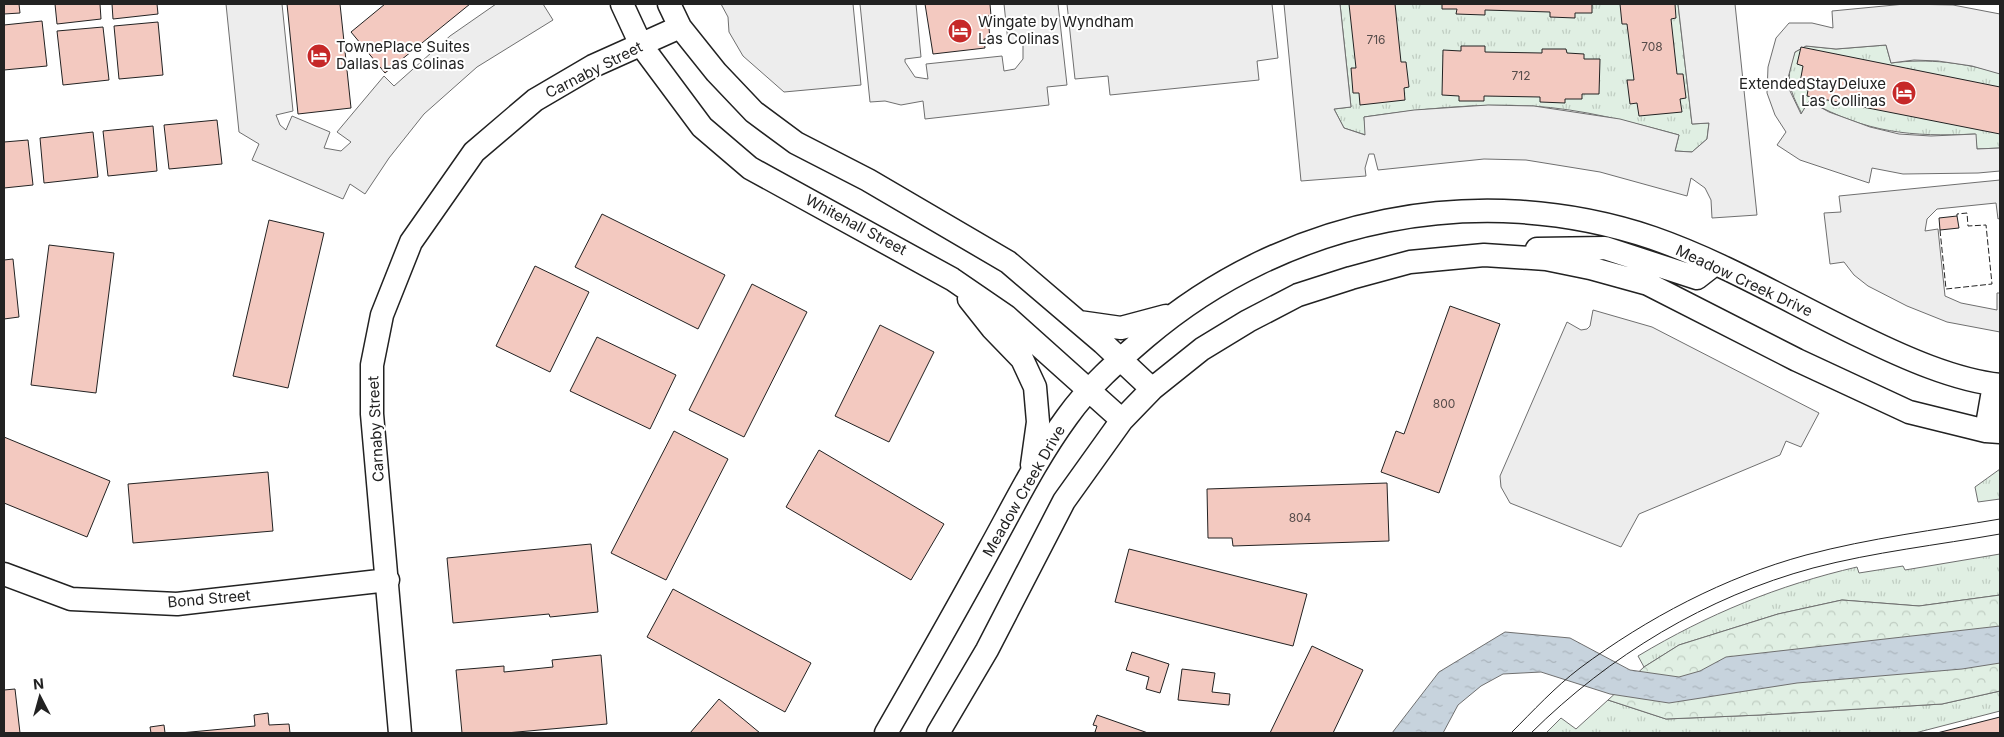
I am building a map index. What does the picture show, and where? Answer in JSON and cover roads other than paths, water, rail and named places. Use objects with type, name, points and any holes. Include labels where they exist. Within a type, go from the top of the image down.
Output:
[{"type":"street","name":"Whitehall Street","points":[[622,4],[641,45],[702,127],[750,168],[952,278],[1006,316],[1122,420]]},
{"type":"street","points":[[669,4],[680,28],[716,72],[754,112],[796,144],[868,180],[1008,262],[1079,322],[1152,389]]},
{"type":"street","name":"Carnaby Street","points":[[400,733],[372,414],[372,365],[382,315],[411,242],[474,152],[535,100],[593,66],[680,28]]},
{"type":"street","name":"Meadow Creek Drive","points":[[886,733],[1030,477],[1068,415],[1090,390],[1120,359],[1175,313],[1267,258],[1332,233],[1401,217],[1471,210],[1528,212],[1578,218],[1654,238],[1714,264],[1915,363],[1997,385]]},
{"type":"street","points":[[938,733],[987,650],[1064,502],[1122,420],[1152,389],[1202,349],[1248,321],[1298,295],[1410,262],[1551,247],[1605,248],[1697,278],[1714,264]]},
{"type":"street","points":[[1484,255],[1546,259],[1648,284],[1797,360],[1909,412],[1993,432],[1997,385]]},
{"type":"street","points":[[952,278],[992,328],[1022,358],[1035,387],[1037,429],[1030,477]]},
{"type":"street","points":[[1079,322],[1121,328],[1175,313]]},
{"type":"street","name":"Bond Street","points":[[4,574],[71,598],[178,604],[388,580]]},
{"type":"water","points":[[2000,626],[2000,663],[1962,669],[1797,683],[1669,703],[1610,694],[1541,672],[1503,674],[1481,686],[1458,705],[1443,733],[1392,733],[1439,672],[1505,632],[1570,638],[1630,670],[1679,677],[1700,671],[1726,657]]},
{"type":"tram line","points":[[1511,733],[1544,699],[1580,668],[1632,632],[1717,587],[1776,564],[1830,549],[2000,519]]},
{"type":"tram line","points":[[1531,733],[1593,678],[1627,654],[1698,612],[1735,595],[1773,580],[1836,562],[2000,534]]},
{"type":"place","name":"Wingate by Wyndham Las Colinas","points":[[960,31]]},
{"type":"place","name":"TownePlace Suites Dallas Las Colinas","points":[[319,56]]},
{"type":"place","name":"ExtendedStayDeluxe Las Collinas","points":[[1904,93]]}]
